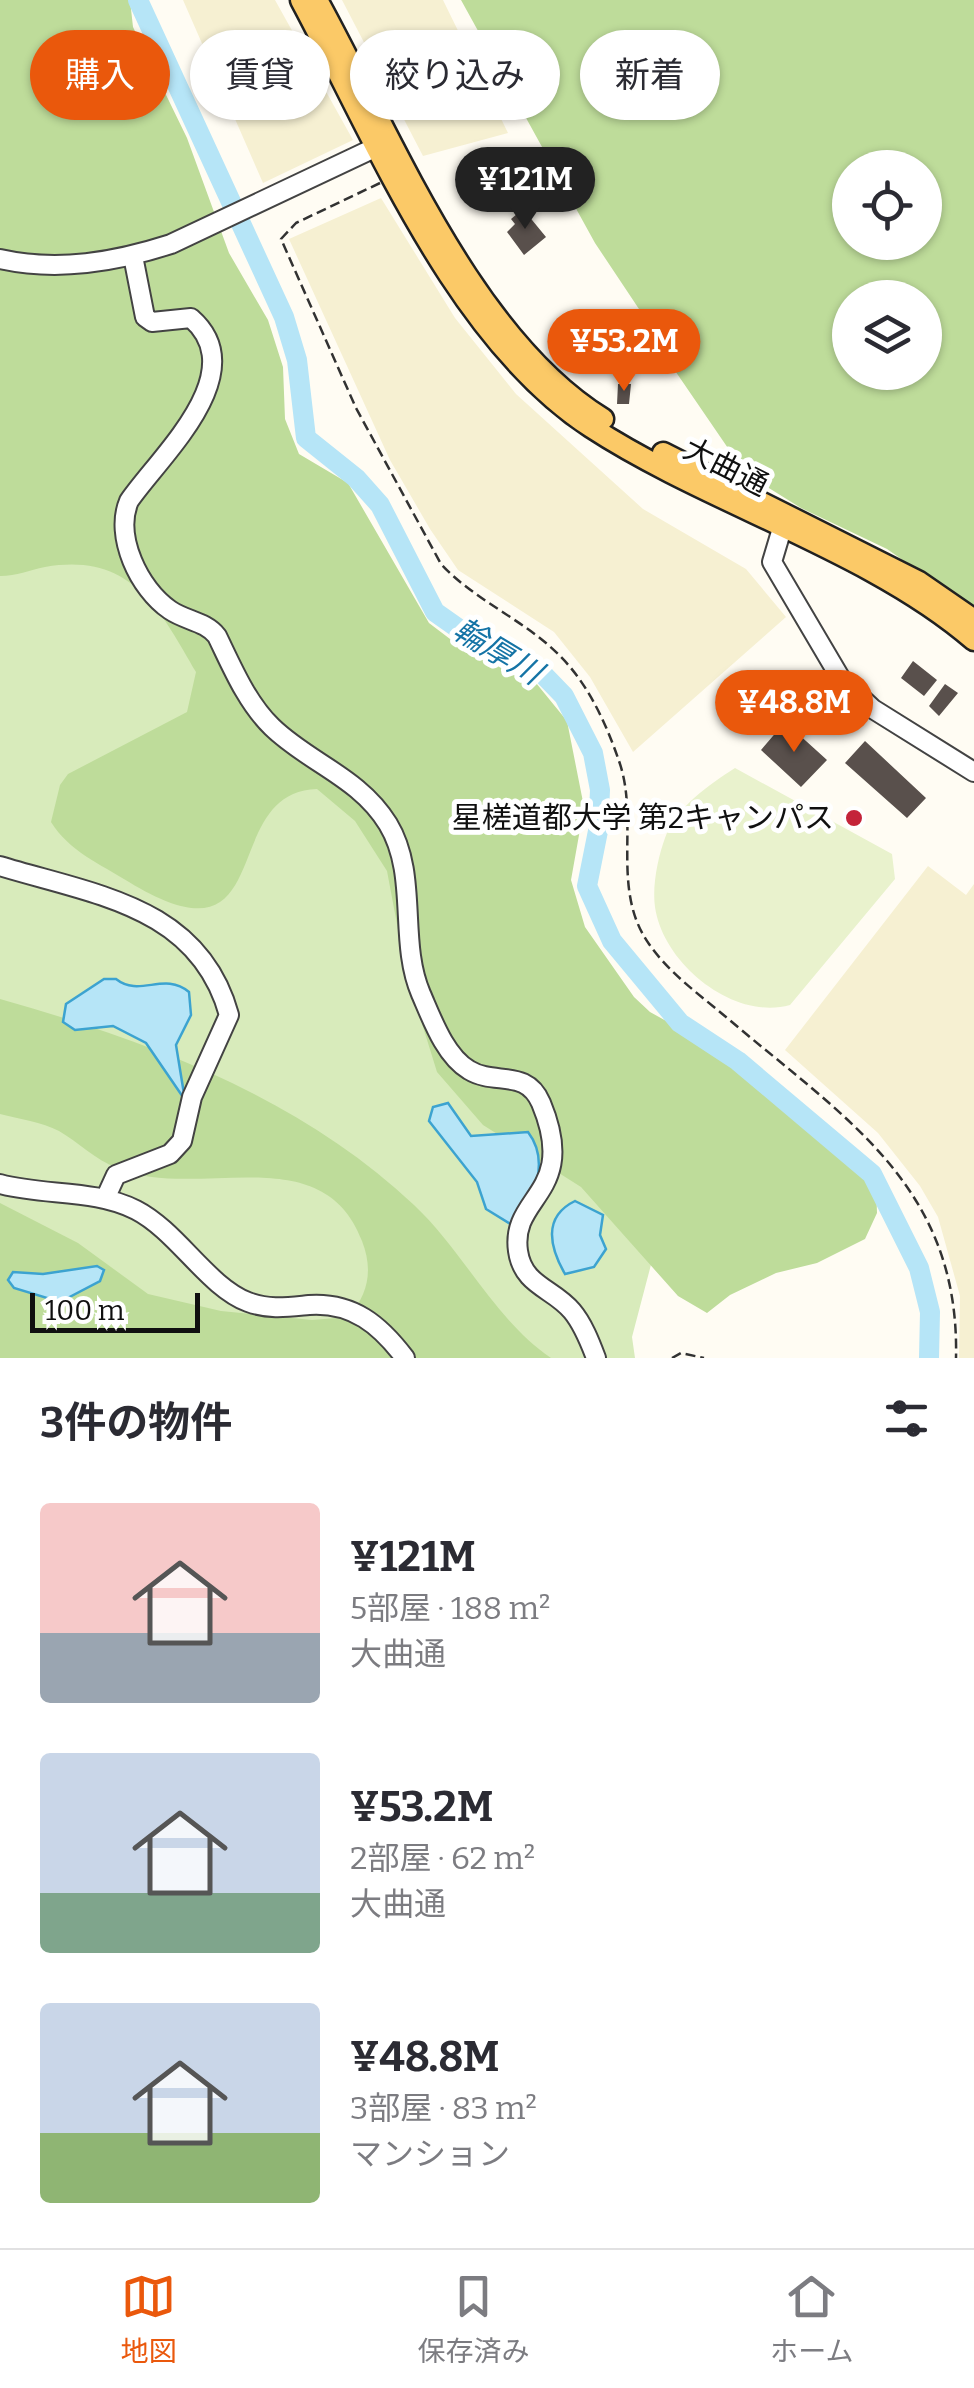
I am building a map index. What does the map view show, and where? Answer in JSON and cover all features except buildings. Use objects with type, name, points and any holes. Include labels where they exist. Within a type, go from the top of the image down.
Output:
[{"type":"main road","name":"大曲通","points":[[301,0],[476,290],[513,338],[547,373],[598,416],[910,594],[974,640]]},
{"type":"main road","name":"大曲通","points":[[317,0],[385,142],[394,174],[466,299],[534,383],[590,426],[680,479],[919,582],[974,620]]},
{"type":"street","points":[[0,258],[67,266],[133,256],[205,228],[385,142]]},
{"type":"street","points":[[133,256],[145,317],[152,322],[191,318],[210,342],[210,367],[204,401],[186,432],[129,501],[123,514],[124,541],[161,603],[218,636],[254,706],[270,726],[357,788],[390,827],[407,888],[416,981],[436,1026],[455,1058],[468,1070],[518,1080],[540,1102],[554,1165],[548,1183],[522,1221],[520,1260],[536,1286],[575,1314],[596,1358]]},
{"type":"street","points":[[783,522],[772,562],[841,679],[873,708],[974,772]]},
{"type":"street","points":[[0,866],[121,904],[171,926],[194,944],[224,994],[230,1016],[192,1097],[182,1141],[170,1154],[116,1175],[105,1199]]},
{"type":"street","points":[[0,1184],[30,1192],[105,1199],[137,1210],[244,1301],[278,1308],[322,1304],[356,1313],[383,1329],[405,1358]]},
{"type":"path","points":[[394,174],[296,223],[281,238],[356,408],[441,564],[456,580],[558,654],[604,720],[621,765],[629,814],[626,866],[631,903],[647,941],[692,988],[865,1136],[916,1196],[948,1272],[956,1313],[956,1358]]},
{"type":"path","points":[[672,1358],[681,1353],[704,1358]]},
{"type":"shaded area","points":[[183,0],[275,0],[292,30],[196,30]]},
{"type":"shaded area","points":[[342,0],[443,0],[458,30],[358,30]]},
{"type":"shaded area","points":[[330,99],[353,140],[263,183],[235,120],[330,120]]},
{"type":"shaded area","points":[[404,120],[502,120],[508,133],[423,156]]},
{"type":"shaded area","points":[[381,198],[455,318],[516,394],[643,509],[746,569],[786,617],[633,752],[590,677],[554,632],[458,570],[430,529],[390,460],[289,239]]},
{"type":"shaded area","points":[[928,866],[966,895],[974,884],[974,1358],[959,1358],[960,1296],[938,1217],[920,1186],[878,1133],[785,1050]]},
{"type":"green space","points":[[0,0],[41,0],[56,30],[30,30],[30,120],[101,120],[658,1238],[632,1337],[635,1358],[0,1358]]},
{"type":"green space","points":[[0,0],[130,0],[134,30],[30,30],[30,120],[170,120],[170,103],[187,138],[229,253],[268,320],[283,367],[285,419],[299,454],[348,483],[429,623],[454,642],[523,667],[567,721],[584,807],[571,880],[585,927],[634,997],[650,1012],[724,1053],[859,1161],[876,1185],[877,1213],[865,1239],[817,1263],[776,1273],[730,1295],[707,1313],[678,1296],[581,1187],[483,1125],[437,1072],[406,972],[387,871],[355,821],[317,789],[286,798],[266,818],[229,894],[208,907],[177,905],[129,882],[76,849],[51,822],[60,785],[68,774],[187,712],[196,672],[155,607],[121,577],[100,568],[75,565],[0,576]]},
{"type":"green space","points":[[461,0],[974,0],[974,610],[887,549],[801,508],[745,473],[641,321],[641,312],[595,243],[527,120],[560,120],[560,30],[478,30]]},
{"type":"green space","points":[[735,768],[892,854],[895,879],[790,1005],[768,1008],[746,1004],[704,983],[672,949],[655,907],[656,872],[670,827],[694,798]]},
{"type":"green space","points":[[0,999],[166,1054],[272,1103],[322,1133],[414,1205],[513,1324],[551,1358],[0,1358],[0,1203],[78,1243],[148,1294],[221,1311],[312,1320],[348,1317],[365,1290],[368,1271],[362,1241],[343,1209],[318,1190],[288,1180],[149,1177],[109,1165],[52,1128],[0,1114]]},
{"type":"water","points":[[104,979],[134,986],[170,984],[189,992],[191,1015],[176,1045],[185,1100],[146,1043],[113,1026],[75,1030],[63,1022],[66,1004]]},
{"type":"water","points":[[448,1103],[471,1136],[528,1132],[535,1144],[537,1180],[517,1228],[486,1209],[477,1182],[429,1121],[433,1107]]},
{"type":"water","points":[[575,1201],[603,1215],[600,1235],[606,1249],[594,1267],[565,1274],[553,1244],[553,1224],[564,1208]]},
{"type":"water","points":[[97,1266],[104,1270],[100,1281],[60,1302],[14,1288],[8,1280],[13,1272],[43,1274]]},
{"type":"waterway","name":"輪厚川","points":[[138,0],[284,317],[297,360],[306,438],[356,478],[380,505],[435,612],[479,643],[536,667],[564,696],[593,753],[600,790],[598,831],[587,886],[612,941],[680,1023],[738,1061],[872,1174],[919,1268],[930,1312],[929,1358]]},
{"type":"place","name":"星槎道都大学 第2キャンパス","points":[[854,818]]}]
